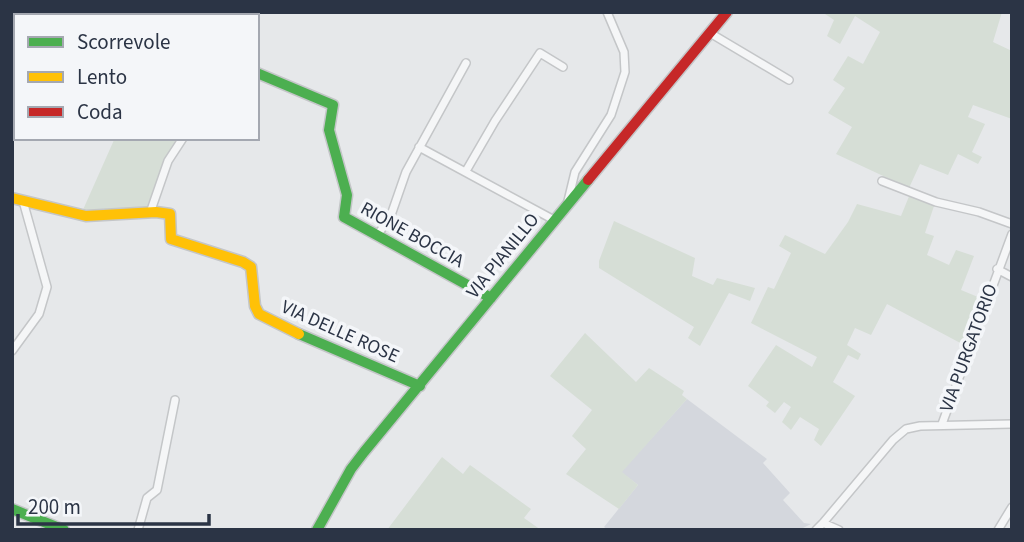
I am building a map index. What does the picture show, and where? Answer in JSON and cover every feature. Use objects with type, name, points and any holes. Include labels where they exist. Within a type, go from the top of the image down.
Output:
[{"type":"street","points":[[567,206],[575,172],[611,115],[625,72],[624,52],[607,12]]},
{"type":"street","name":"VIA PIANILLO","points":[[317,530],[351,469],[727,12]]},
{"type":"street","points":[[710,33],[789,80]]},
{"type":"street","points":[[466,171],[540,53],[563,67]]},
{"type":"street","points":[[378,234],[390,218],[406,172],[466,63]]},
{"type":"street","name":"RIONE BOCCIA","points":[[259,74],[333,105],[329,130],[347,195],[344,217],[491,298]]},
{"type":"street","points":[[12,198],[86,216],[150,213],[168,161],[182,140]]},
{"type":"street","points":[[419,147],[554,220]]},
{"type":"street","points":[[882,181],[936,202],[979,212],[1012,225]]},
{"type":"street","points":[[12,351],[39,314],[47,287],[23,201]]},
{"type":"street","name":"VIA DELLE ROSE","points":[[150,213],[170,214],[171,239],[251,267],[255,306],[259,314],[330,349],[420,386]]},
{"type":"street","name":"VIA PURGATORIO","points":[[942,424],[1012,234]]},
{"type":"street","points":[[997,269],[1012,277]]},
{"type":"street","points":[[138,530],[147,498],[157,490],[175,400]]},
{"type":"street","points":[[816,530],[893,440],[906,429],[942,424],[1012,424]]},
{"type":"street","points":[[999,530],[1012,507]]},
{"type":"street","points":[[12,509],[64,530]]},
{"type":"street","points":[[823,523],[839,530]]},
{"type":"shaded area","points":[[103,12],[243,12],[242,14],[102,14]]},
{"type":"shaded area","points":[[822,12],[1002,12],[993,42],[1012,51],[1012,119],[973,105],[968,117],[985,124],[972,152],[982,157],[978,164],[958,154],[948,175],[920,164],[909,188],[836,154],[852,127],[828,113],[845,88],[833,80],[848,56],[863,64],[880,32],[855,16],[840,44],[827,36],[834,20]]},
{"type":"shaded area","points":[[114,140],[177,140],[165,160],[144,210],[82,212]]},
{"type":"shaded area","points":[[910,194],[935,203],[925,233],[934,236],[927,255],[949,265],[956,250],[974,256],[961,290],[978,297],[976,303],[981,305],[966,346],[887,304],[871,335],[855,328],[847,345],[861,354],[858,360],[848,355],[833,382],[855,396],[821,446],[814,440],[819,429],[800,417],[791,430],[782,422],[791,407],[784,402],[775,413],[766,406],[769,402],[748,386],[776,345],[812,367],[817,357],[751,323],[768,287],[774,289],[791,253],[779,246],[785,235],[825,254],[848,222],[857,204],[901,216]]},
{"type":"shaded area","points":[[614,221],[695,258],[692,276],[713,285],[717,278],[755,288],[750,301],[729,293],[700,346],[688,338],[694,327],[599,268],[599,261]]},
{"type":"shaded area","points":[[585,333],[636,382],[649,368],[684,391],[682,395],[687,399],[622,472],[638,485],[619,509],[566,474],[586,449],[572,436],[592,410],[550,376]]},
{"type":"shaded area","points":[[687,399],[767,459],[763,463],[790,493],[783,500],[804,523],[811,524],[799,530],[608,530],[604,527],[638,485],[621,472]]},
{"type":"shaded area","points":[[442,457],[463,474],[470,465],[531,509],[524,518],[541,530],[387,530]]},
{"type":"traffic: fast","points":[[259,74],[333,105],[329,130],[347,195],[344,217],[491,298]]},
{"type":"traffic: fast","points":[[317,530],[351,469],[364,452],[588,180]]},
{"type":"traffic: fast","points":[[299,334],[420,386]]},
{"type":"traffic: fast","points":[[12,509],[64,530]]},
{"type":"traffic: slow","points":[[12,198],[86,216],[156,212],[170,214],[171,239],[251,267],[255,306],[259,314],[299,334]]},
{"type":"traffic: jam","points":[[588,180],[727,12]]}]
